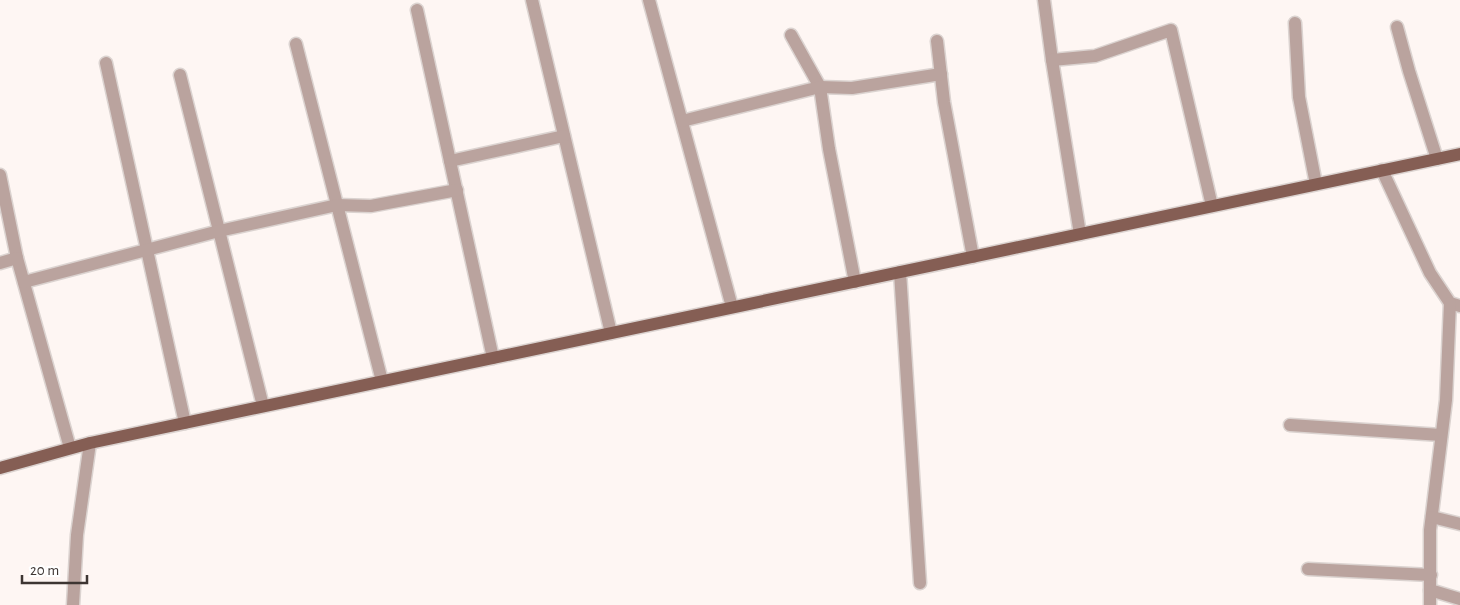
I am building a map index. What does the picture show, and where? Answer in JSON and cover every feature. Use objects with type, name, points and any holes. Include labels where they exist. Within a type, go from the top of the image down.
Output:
[{"type":"main road","points":[[0,468],[90,443],[1460,154]]},
{"type":"street","points":[[532,0],[611,333]]},
{"type":"street","points":[[649,0],[732,307]]},
{"type":"street","points":[[1044,0],[1080,234]]},
{"type":"street","points":[[417,10],[493,358]]},
{"type":"street","points":[[1295,23],[1299,97],[1316,184]]},
{"type":"street","points":[[1398,27],[1409,71],[1437,159]]},
{"type":"street","points":[[1052,60],[1095,56],[1171,30],[1212,206]]},
{"type":"street","points":[[791,35],[820,87],[829,149],[855,282]]},
{"type":"street","points":[[937,41],[944,102],[973,257]]},
{"type":"street","points":[[296,44],[382,381]]},
{"type":"street","points":[[106,63],[185,423]]},
{"type":"street","points":[[682,121],[820,87],[852,88],[941,74]]},
{"type":"street","points":[[180,75],[263,406]]},
{"type":"street","points":[[450,161],[564,136]]},
{"type":"street","points":[[1382,170],[1430,273],[1455,304],[1446,400],[1430,530],[1430,605]]},
{"type":"street","points":[[0,174],[17,258],[70,448]]},
{"type":"street","points":[[24,282],[219,231],[337,205],[371,206],[456,190]]},
{"type":"street","points":[[0,263],[17,258]]},
{"type":"street","points":[[900,272],[920,583]]},
{"type":"street","points":[[1290,425],[1442,435]]},
{"type":"street","points":[[73,605],[77,534],[90,443]]},
{"type":"street","points":[[1432,516],[1460,524]]},
{"type":"street","points":[[1308,569],[1430,575]]},
{"type":"street","points":[[1430,590],[1460,599]]}]
